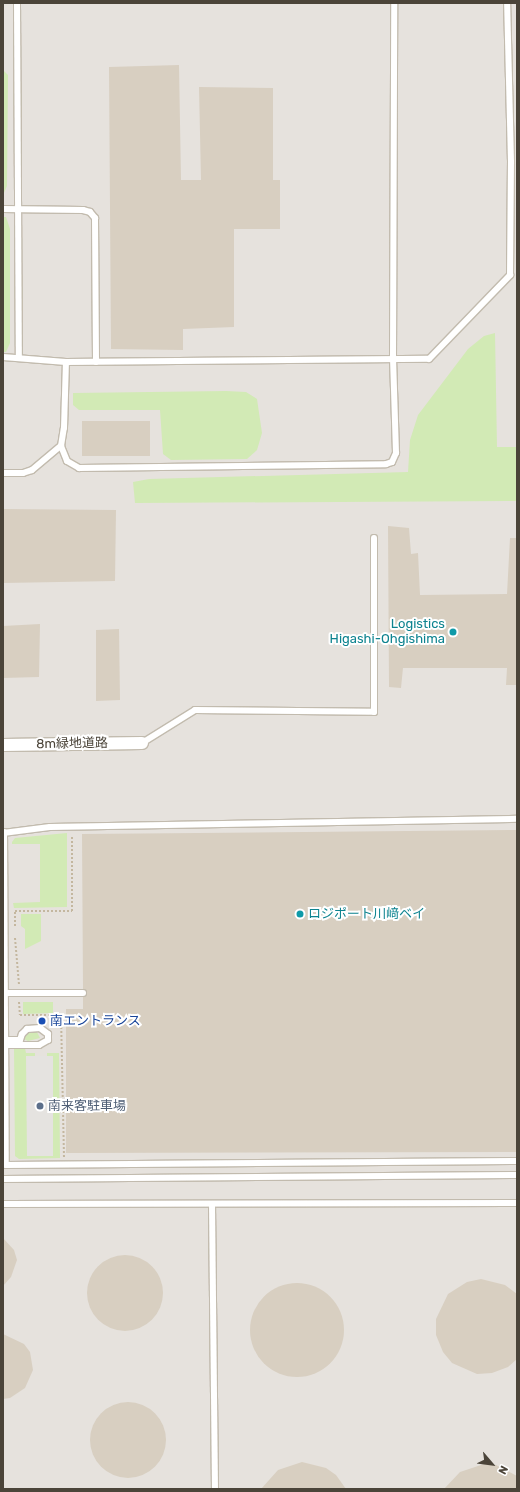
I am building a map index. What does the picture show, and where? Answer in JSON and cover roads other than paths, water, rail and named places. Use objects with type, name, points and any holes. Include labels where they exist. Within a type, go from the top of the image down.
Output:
[{"type":"street","name":"8m緑地道路","points":[[3,745],[142,743]]},
{"type":"lane","points":[[17,3],[19,357]]},
{"type":"lane","points":[[60,446],[67,461],[79,468],[386,464],[392,462],[396,453],[393,359],[394,3]]},
{"type":"lane","points":[[3,357],[19,357],[66,362],[429,359],[510,275],[514,162],[508,3]]},
{"type":"lane","points":[[3,209],[83,210],[90,212],[95,218],[96,362]]},
{"type":"lane","points":[[3,473],[23,473],[32,470],[60,446],[64,428],[66,362]]},
{"type":"lane","points":[[142,743],[195,710],[374,712],[374,538]]},
{"type":"lane","points":[[517,819],[50,827],[4,833],[4,1042],[6,1165],[517,1161]]},
{"type":"lane","points":[[5,993],[83,993]]},
{"type":"lane","points":[[40,1028],[48,1034],[48,1040],[44,1043],[4,1042],[20,1040],[22,1034],[27,1029],[40,1028]]},
{"type":"lane","points":[[3,1179],[517,1175]]},
{"type":"lane","points":[[3,1204],[517,1203]]},
{"type":"lane","points":[[212,1204],[215,1489]]},
{"type":"place","name":"Logistics Higashi-Ohgishima","points":[[453,632]]},
{"type":"place","name":"ロジポート川﨑ベイ","points":[[300,914]]},
{"type":"place","name":"南エントランス","points":[[42,1021]]},
{"type":"place","name":"南来客駐車場","points":[[40,1106]]}]
